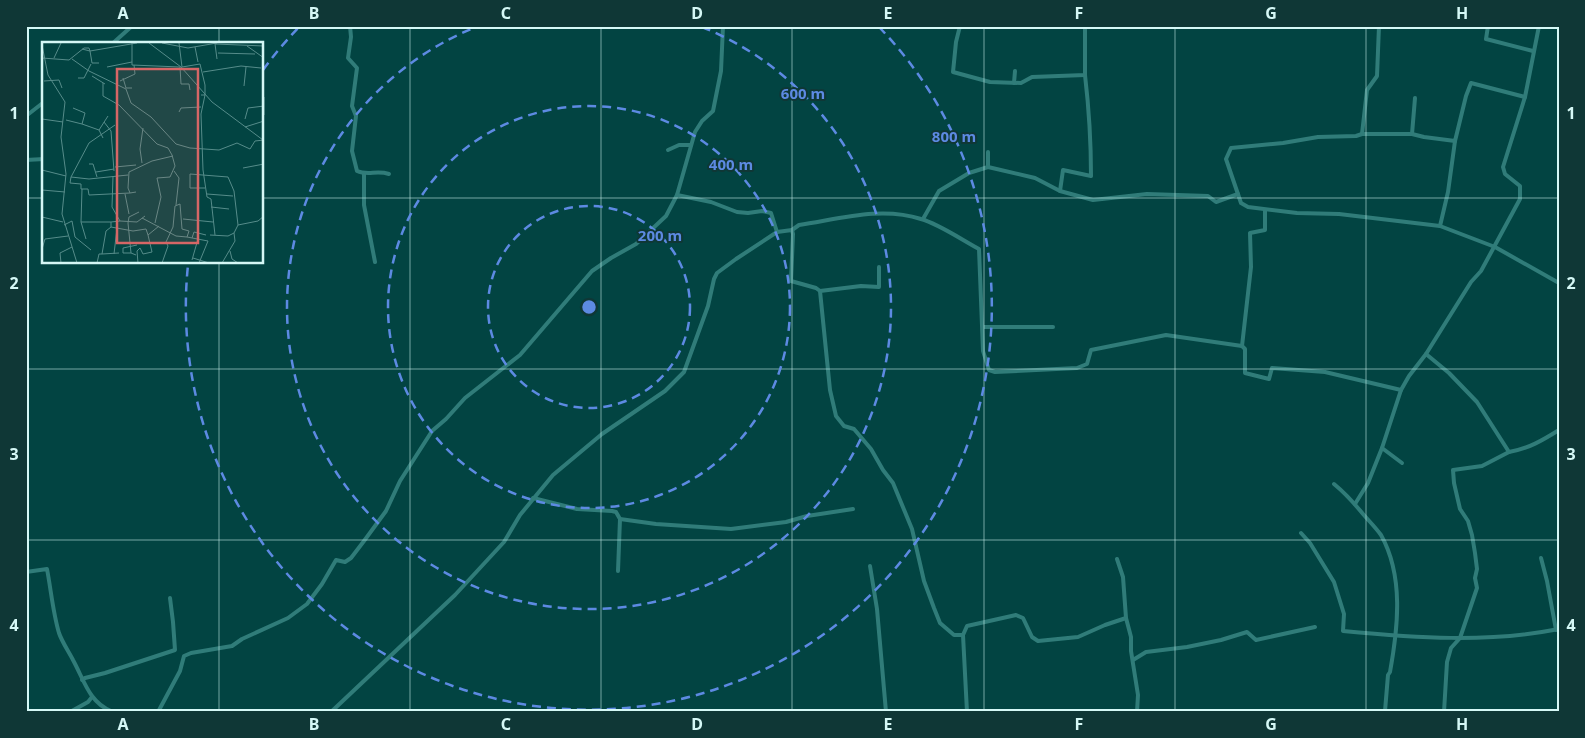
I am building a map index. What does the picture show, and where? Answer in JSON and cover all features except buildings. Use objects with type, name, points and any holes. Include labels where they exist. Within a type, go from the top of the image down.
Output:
[{"type":"street","points":[[114,42],[132,26]]},
{"type":"street","points":[[350,26],[351,37],[348,58],[357,68],[352,106],[356,116],[352,151],[356,171],[364,174],[380,172],[389,174]]},
{"type":"street","points":[[158,712],[180,671],[184,656],[191,653],[232,646],[288,618],[307,604],[322,584],[336,560],[345,562],[351,558],[386,511],[400,481],[432,431],[465,398],[520,355],[592,271],[610,258],[636,244],[666,216],[677,195],[695,132],[713,112],[721,71],[723,26]]},
{"type":"street","points":[[960,26],[956,42],[954,72],[990,82],[1014,83],[1020,83],[1032,77],[1085,75]]},
{"type":"street","points":[[1060,191],[1064,170],[1091,176],[1090,124],[1085,75],[1086,26]]},
{"type":"street","points":[[1362,134],[1367,90],[1377,76],[1379,26]]},
{"type":"street","points":[[1488,26],[1486,38],[1533,52]]},
{"type":"street","points":[[1355,504],[1368,483],[1401,390],[1426,354],[1470,282],[1481,270],[1520,198],[1520,186],[1505,174],[1503,167],[1525,97],[1539,26]]},
{"type":"street","points":[[1014,83],[1015,71]]},
{"type":"street","points":[[1440,226],[1448,192],[1455,141],[1470,83],[1525,97]]},
{"type":"street","points":[[1412,134],[1414,98]]},
{"type":"street","points":[[26,116],[42,104]]},
{"type":"street","points":[[1455,141],[1412,134],[1362,134],[1356,136],[1318,137],[1283,143],[1231,148],[1226,159],[1241,203],[1248,207],[1297,213],[1339,214],[1440,226],[1495,247],[1559,283]]},
{"type":"street","points":[[668,150],[679,145],[691,145]]},
{"type":"street","points":[[988,152],[988,167]]},
{"type":"street","points":[[26,160],[42,159]]},
{"type":"street","points":[[923,219],[939,191],[968,173],[988,167],[1035,178],[1060,191],[1093,200],[1147,194],[1208,196],[1216,202],[1238,194]]},
{"type":"street","points":[[364,174],[364,205],[375,262]]},
{"type":"street","points":[[677,195],[711,202],[737,212],[762,211],[771,213],[777,232]]},
{"type":"street","points":[[1265,210],[1266,230],[1250,233],[1250,267],[1242,346],[1245,348],[1245,373],[1269,379],[1272,368],[1325,372],[1401,390]]},
{"type":"street","points":[[331,712],[455,595],[504,542],[520,515],[553,475],[602,434],[665,391],[684,372],[708,306],[717,273],[777,232],[792,230],[799,225],[884,212],[923,219],[979,249],[983,351],[989,370],[995,372],[1077,368],[1087,364],[1091,350],[1166,335],[1242,346]]},
{"type":"street","points":[[792,230],[794,234],[791,281],[816,288],[820,291],[861,286],[879,287],[879,267]]},
{"type":"street","points":[[820,291],[830,390],[836,416],[844,426],[854,430],[871,449],[883,470],[893,482],[907,516],[924,581],[940,622],[954,635],[963,635]]},
{"type":"street","points":[[982,327],[1052,327]]},
{"type":"street","points":[[1426,354],[1477,402],[1509,452]]},
{"type":"street","points":[[1444,712],[1447,662],[1451,648],[1460,638],[1476,588],[1472,535],[1468,521],[1460,508],[1453,470],[1482,466],[1509,452],[1534,445],[1559,430]]},
{"type":"street","points":[[1382,448],[1402,463]]},
{"type":"street","points":[[1334,484],[1346,493],[1380,534],[1390,556],[1396,590],[1396,636],[1388,675],[1384,712]]},
{"type":"street","points":[[533,498],[577,509],[616,512],[620,519],[618,571]]},
{"type":"street","points":[[620,519],[656,524],[731,529],[786,522],[807,516],[853,509]]},
{"type":"street","points":[[1301,533],[1310,543],[1334,582],[1344,614],[1344,631],[1396,636],[1460,638],[1525,635],[1557,630],[1541,558]]},
{"type":"street","points":[[1117,560],[1123,577],[1126,618],[1131,637],[1138,695],[1137,712]]},
{"type":"street","points":[[870,566],[877,609],[886,712]]},
{"type":"street","points":[[26,572],[47,569],[59,634],[92,697],[99,704],[112,710]]},
{"type":"street","points":[[82,680],[175,650],[174,622],[170,598]]},
{"type":"street","points":[[967,712],[963,635],[967,626],[1016,615],[1023,618],[1032,637],[1038,641],[1078,637],[1126,618]]},
{"type":"street","points":[[1133,660],[1146,652],[1187,647],[1222,640],[1247,632],[1256,640],[1315,627]]},
{"type":"street","points":[[70,712],[88,702],[92,697]]}]
